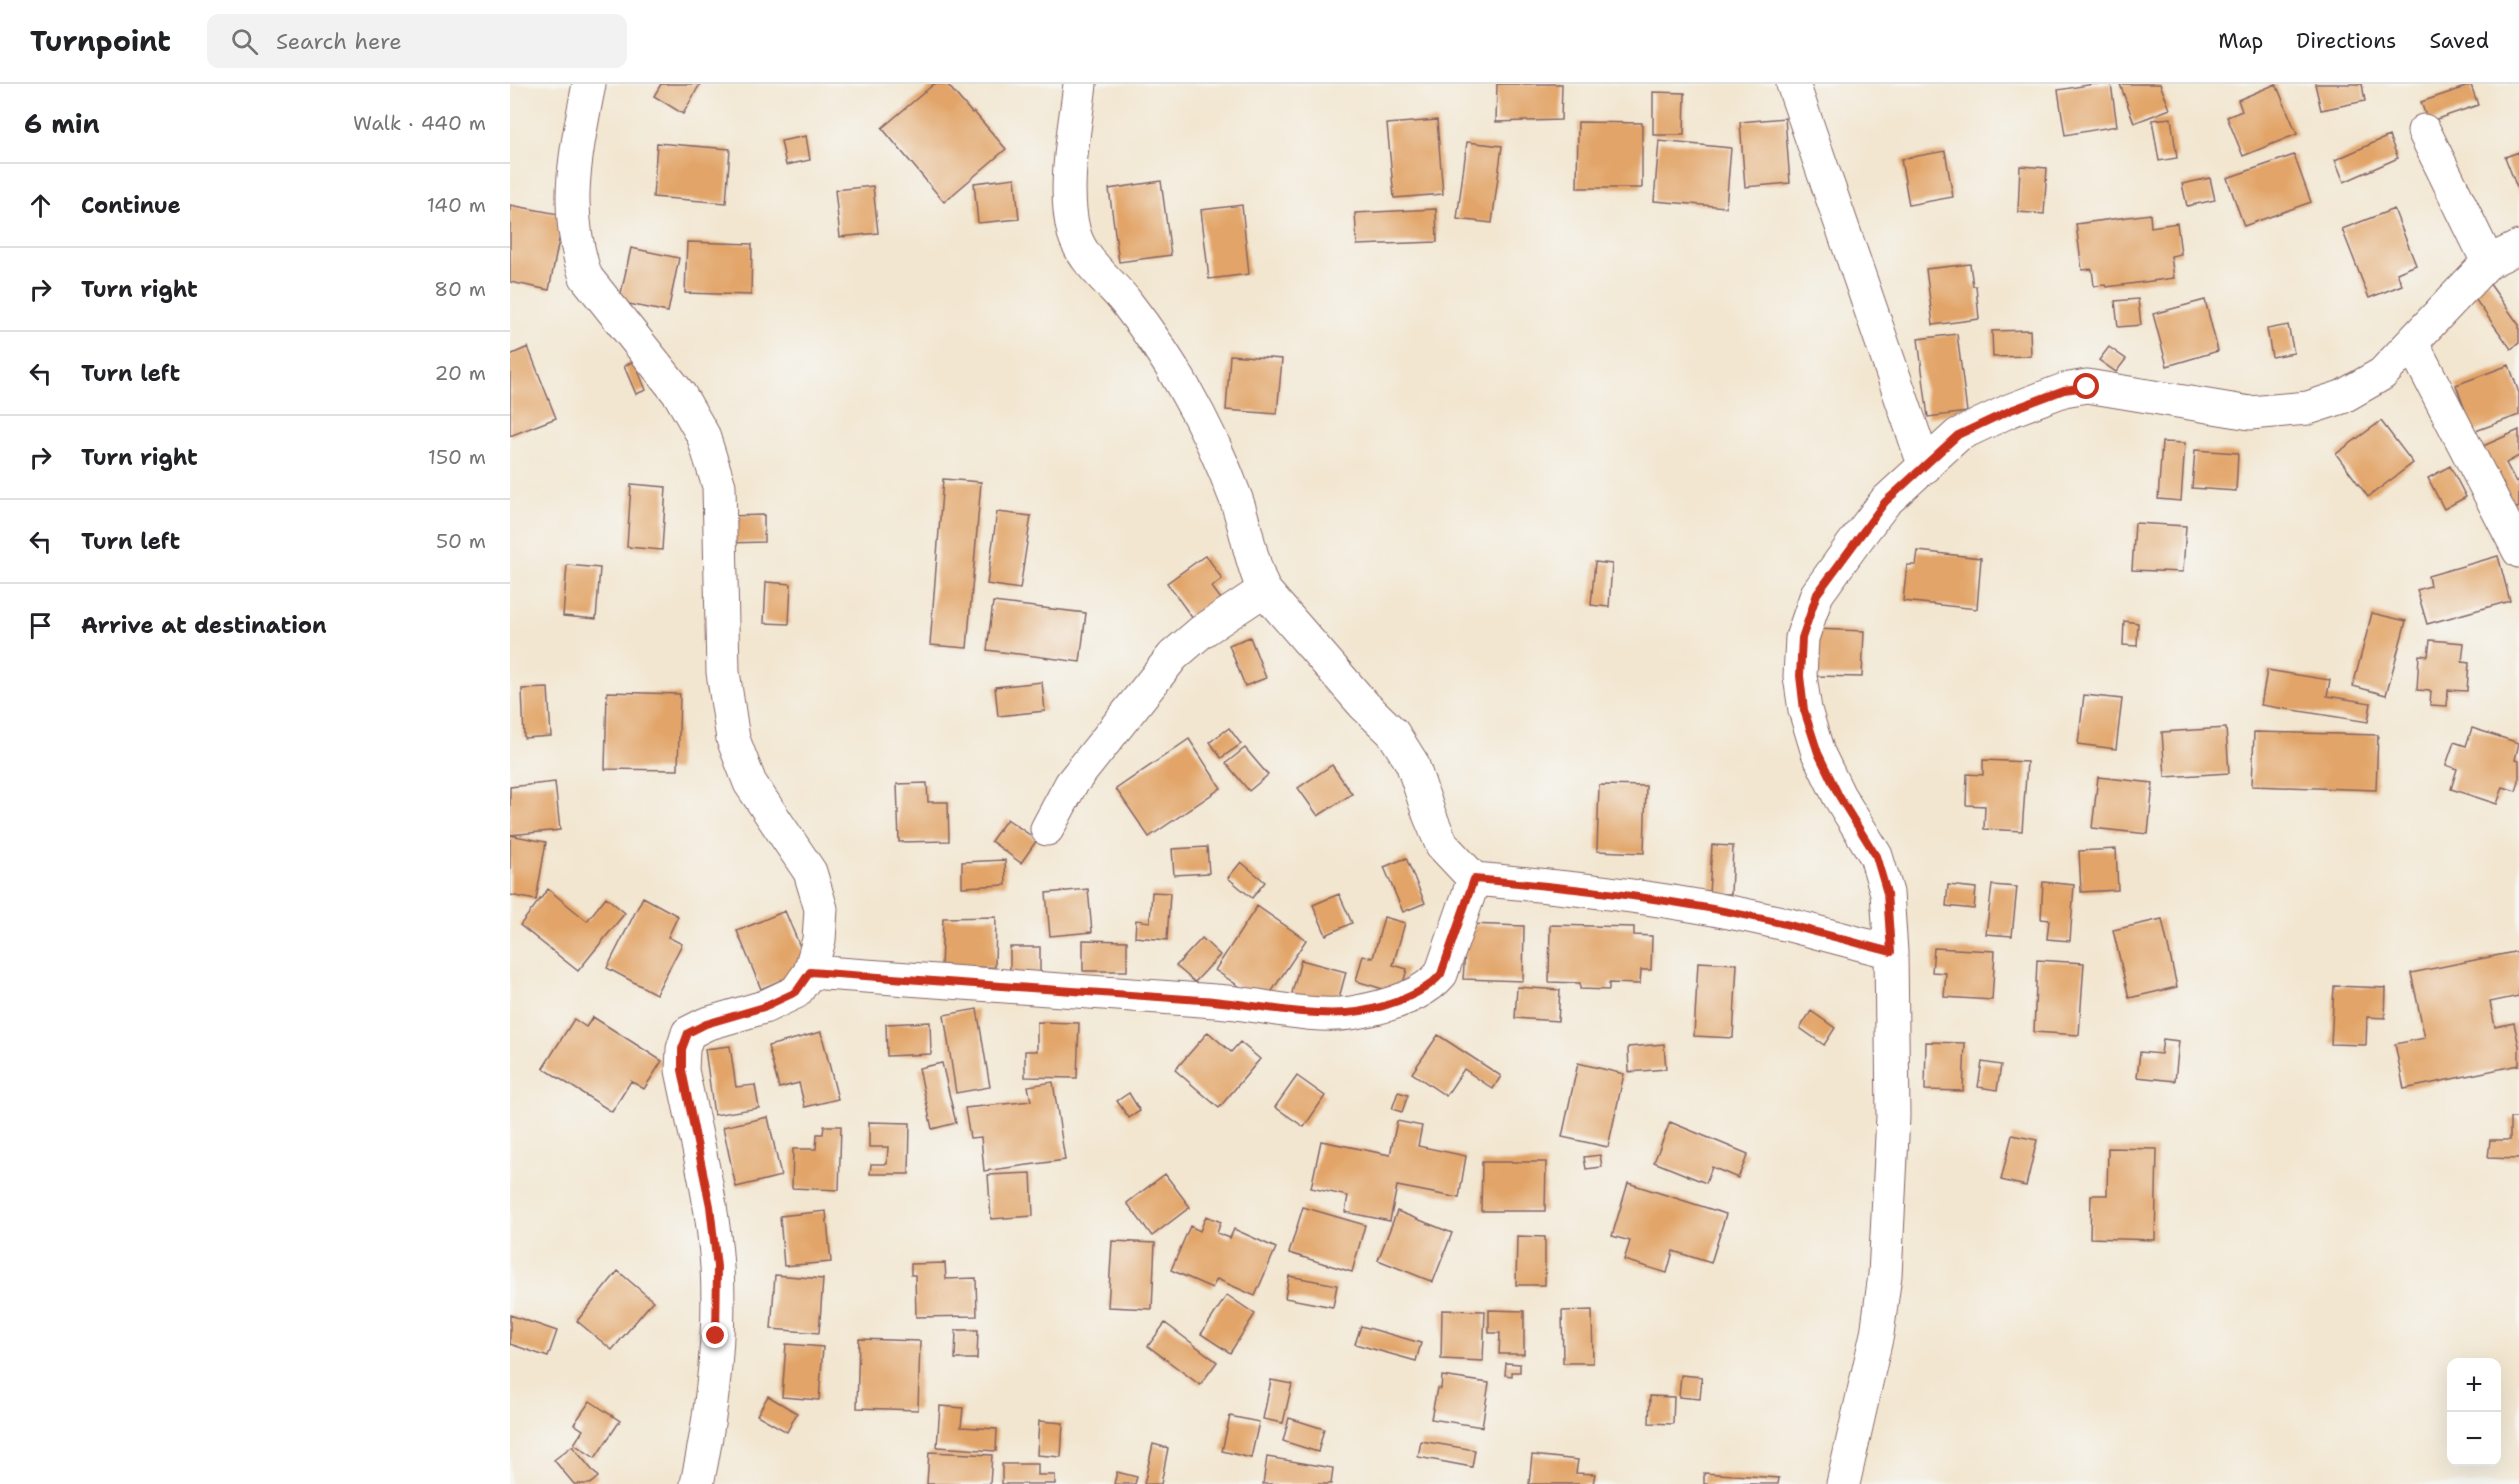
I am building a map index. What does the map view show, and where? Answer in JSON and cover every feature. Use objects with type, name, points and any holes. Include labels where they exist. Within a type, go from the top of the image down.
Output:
[{"type":"street","points":[[589,84],[575,158],[572,191],[578,255],[586,276],[680,395],[703,435],[719,486],[723,672],[733,739],[750,783],[810,872],[821,909],[819,940],[810,972],[796,992],[764,1007],[706,1024],[688,1033],[682,1049],[682,1070],[710,1206],[717,1267],[713,1394],[698,1484]]},
{"type":"street","points":[[1080,84],[1071,172],[1070,204],[1075,234],[1091,264],[1124,299],[1184,388],[1211,439],[1237,501],[1254,570],[1264,590],[1356,696],[1393,733],[1412,763],[1442,845],[1474,879],[1667,902],[1784,924],[1891,952]]},
{"type":"street","points":[[1793,84],[1925,466]]},
{"type":"street","points":[[2424,131],[2488,262]]},
{"type":"street","points":[[1843,1484],[1877,1334],[1885,1275],[1893,1116],[1891,952],[1887,893],[1876,856],[1818,753],[1804,710],[1800,676],[1802,638],[1817,594],[1885,502],[1958,435],[2011,410],[2064,390],[2087,387],[2250,413],[2308,408],[2342,397],[2382,374],[2488,262],[2519,247]]},
{"type":"street","points":[[2412,343],[2519,551]]},
{"type":"street","points":[[1047,829],[1071,784],[1173,656],[1201,632],[1264,590]]},
{"type":"street","points":[[810,972],[1237,1002],[1325,1014],[1349,1013],[1380,1006],[1422,991],[1432,984],[1441,974],[1474,879]]},
{"type":"building","points":[[661,84],[700,84],[683,114],[654,96]]},
{"type":"building","points":[[934,84],[947,84],[1006,149],[944,202],[882,128]]},
{"type":"building","points":[[1497,84],[1562,84],[1561,120],[1496,122]]},
{"type":"building","points":[[2094,84],[2111,84],[2117,126],[2065,135],[2058,90]]},
{"type":"building","points":[[2120,84],[2160,84],[2170,109],[2134,123]]},
{"type":"building","points":[[2276,84],[2297,134],[2243,156],[2227,117],[2242,111],[2238,100]]},
{"type":"building","points":[[2315,84],[2362,84],[2365,101],[2321,110]]},
{"type":"building","points":[[2471,85],[2478,105],[2428,122],[2421,102]]},
{"type":"building","points":[[1653,92],[1685,93],[1684,135],[1653,135]]},
{"type":"building","points":[[1785,118],[1790,183],[1745,187],[1740,122]]},
{"type":"building","points":[[2171,118],[2177,158],[2159,161],[2152,120]]},
{"type":"building","points":[[1437,120],[1443,194],[1394,198],[1387,124]]},
{"type":"building","points":[[1578,122],[1642,123],[1642,188],[1577,188]]},
{"type":"building","points":[[806,136],[810,160],[786,165],[781,141]]},
{"type":"building","points":[[2389,136],[2398,158],[2344,182],[2335,160]]},
{"type":"building","points":[[1659,141],[1731,148],[1726,207],[1654,201]]},
{"type":"building","points":[[1467,142],[1502,146],[1492,223],[1457,219]]},
{"type":"building","points":[[657,143],[730,149],[726,203],[653,197]]},
{"type":"building","points":[[1945,151],[1953,197],[1909,205],[1901,159]]},
{"type":"building","points":[[2519,152],[2519,193],[2505,157]]},
{"type":"building","points":[[2294,155],[2311,202],[2244,226],[2227,178]]},
{"type":"building","points":[[2020,166],[2047,168],[2044,214],[2018,212]]},
{"type":"building","points":[[1015,178],[1019,219],[978,223],[974,183]]},
{"type":"building","points":[[2210,178],[2215,200],[2187,206],[2182,184]]},
{"type":"building","points":[[1161,181],[1171,255],[1119,262],[1109,189]]},
{"type":"building","points":[[873,186],[878,233],[840,237],[835,190]]},
{"type":"building","points":[[510,205],[564,215],[549,290],[510,282]]},
{"type":"building","points":[[1242,205],[1249,274],[1209,279],[1201,210]]},
{"type":"building","points":[[1436,209],[1437,242],[1357,245],[1355,213]]},
{"type":"building","points":[[2394,209],[2416,265],[2397,273],[2402,285],[2369,298],[2342,229]]},
{"type":"building","points":[[2150,214],[2151,227],[2177,223],[2181,254],[2171,256],[2174,278],[2107,287],[2106,285],[2094,286],[2092,269],[2082,270],[2076,224]]},
{"type":"building","points":[[687,242],[752,244],[751,295],[685,293]]},
{"type":"building","points":[[631,248],[679,258],[668,312],[619,302]]},
{"type":"building","points":[[1970,264],[1973,286],[1976,286],[1979,319],[1933,325],[1926,269]]},
{"type":"building","points":[[2487,280],[2519,325],[2519,343],[2511,349],[2470,292]]},
{"type":"building","points":[[2138,299],[2141,325],[2118,327],[2115,301]]},
{"type":"building","points":[[2205,300],[2218,351],[2167,366],[2153,314]]},
{"type":"building","points":[[2288,325],[2294,353],[2272,357],[2267,329]]},
{"type":"building","points":[[2030,330],[2031,356],[1993,357],[1992,331]]},
{"type":"building","points":[[1957,334],[1967,412],[1928,417],[1918,339]]},
{"type":"building","points":[[528,347],[556,418],[510,436],[510,355]]},
{"type":"building","points":[[2109,347],[2126,359],[2116,372],[2099,360]]},
{"type":"building","points":[[1230,355],[1282,359],[1277,414],[1226,410]]},
{"type":"building","points":[[634,361],[646,390],[636,394],[624,366]]},
{"type":"building","points":[[2509,365],[2519,393],[2519,415],[2473,432],[2456,385]]},
{"type":"building","points":[[2381,421],[2413,463],[2368,497],[2336,454]]},
{"type":"building","points":[[2519,430],[2519,456],[2506,463],[2516,482],[2519,480],[2519,507],[2507,513],[2479,448]]},
{"type":"building","points":[[2162,442],[2185,443],[2181,501],[2158,499]]},
{"type":"building","points":[[2195,450],[2238,453],[2236,491],[2192,488]]},
{"type":"building","points":[[2450,466],[2466,497],[2444,509],[2428,478]]},
{"type":"building","points":[[943,479],[981,482],[967,648],[930,645]]},
{"type":"building","points":[[631,484],[666,487],[662,550],[627,547]]},
{"type":"building","points":[[997,512],[1031,516],[1020,589],[987,584]]},
{"type":"building","points":[[764,515],[764,542],[728,543],[728,516]]},
{"type":"building","points":[[2135,523],[2186,526],[2183,572],[2132,570]]},
{"type":"building","points":[[1918,551],[1981,558],[1977,609],[1903,601],[1907,565],[1916,565]]},
{"type":"building","points":[[1206,555],[1222,579],[1212,587],[1221,599],[1193,619],[1167,583]]},
{"type":"building","points":[[2498,556],[2510,601],[2427,624],[2417,590],[2430,586],[2428,576]]},
{"type":"building","points":[[1595,562],[1612,564],[1609,607],[1591,605]]},
{"type":"building","points":[[567,565],[600,568],[596,619],[563,616]]},
{"type":"building","points":[[766,582],[791,584],[789,624],[764,623]]},
{"type":"building","points":[[993,602],[1086,613],[1080,662],[987,650]]},
{"type":"building","points":[[2372,613],[2406,621],[2386,695],[2353,686]]},
{"type":"building","points":[[2124,621],[2138,623],[2137,646],[2123,645]]},
{"type":"building","points":[[1816,629],[1864,631],[1862,677],[1814,676]]},
{"type":"building","points":[[1250,637],[1266,678],[1245,686],[1229,645]]},
{"type":"building","points":[[2430,640],[2464,643],[2462,662],[2469,663],[2467,691],[2448,690],[2447,706],[2430,705],[2431,691],[2417,690],[2419,655],[2428,656]]},
{"type":"building","points":[[2267,670],[2330,680],[2327,696],[2371,703],[2368,722],[2261,705]]},
{"type":"building","points":[[1042,682],[1045,711],[998,716],[995,687]]},
{"type":"building","points":[[548,688],[551,736],[524,738],[522,689]]},
{"type":"building","points":[[607,692],[680,694],[678,770],[605,769]]},
{"type":"building","points":[[2084,695],[2122,699],[2116,749],[2078,744]]},
{"type":"building","points":[[1229,728],[1241,744],[1221,758],[1210,742]]},
{"type":"building","points":[[2226,728],[2229,773],[2165,777],[2162,732]]},
{"type":"building","points":[[2472,728],[2519,743],[2515,760],[2519,761],[2519,782],[2516,791],[2503,787],[2497,804],[2451,789],[2457,769],[2446,765],[2454,742],[2466,746]]},
{"type":"building","points":[[2254,732],[2378,735],[2376,790],[2252,786]]},
{"type":"building","points":[[1189,739],[1221,788],[1149,837],[1116,789]]},
{"type":"building","points":[[1245,748],[1268,775],[1249,791],[1226,763]]},
{"type":"building","points":[[1983,760],[2027,762],[2022,831],[1984,829],[1985,806],[1966,805],[1967,774],[1983,775]]},
{"type":"building","points":[[1332,765],[1352,794],[1318,816],[1298,788]]},
{"type":"building","points":[[2098,777],[2153,783],[2148,834],[2092,828]]},
{"type":"building","points":[[555,782],[560,830],[510,835],[510,787]]},
{"type":"building","points":[[927,783],[928,802],[948,802],[949,841],[899,842],[897,784]]},
{"type":"building","points":[[1599,785],[1646,786],[1644,853],[1597,851]]},
{"type":"building","points":[[1007,819],[1037,840],[1021,863],[991,841]]},
{"type":"building","points":[[510,835],[546,842],[536,900],[510,895]]},
{"type":"building","points":[[1712,845],[1733,846],[1731,894],[1709,894]]},
{"type":"building","points":[[1207,847],[1209,873],[1174,875],[1172,849]]},
{"type":"building","points":[[2116,849],[2118,890],[2081,892],[2079,851]]},
{"type":"building","points":[[1406,858],[1425,903],[1403,912],[1384,867]]},
{"type":"building","points":[[1005,860],[1006,885],[962,887],[962,862]]},
{"type":"building","points":[[1241,862],[1265,882],[1252,898],[1228,878]]},
{"type":"building","points":[[2043,882],[2074,885],[2070,941],[2047,939],[2049,920],[2041,919]]},
{"type":"building","points":[[1948,885],[1976,888],[1974,909],[1946,906]]},
{"type":"building","points":[[1992,885],[2017,887],[2012,936],[1986,934]]},
{"type":"building","points":[[548,889],[587,921],[606,897],[625,913],[578,971],[520,925]]},
{"type":"building","points":[[1088,889],[1092,932],[1050,936],[1046,893]]},
{"type":"building","points":[[1152,892],[1170,893],[1167,940],[1135,937],[1136,920],[1150,922]]},
{"type":"building","points":[[1339,894],[1352,923],[1326,935],[1313,905]]},
{"type":"building","points":[[643,897],[678,916],[668,937],[682,944],[656,994],[607,968]]},
{"type":"building","points":[[1257,906],[1306,940],[1264,1003],[1215,970]]},
{"type":"building","points":[[785,911],[809,968],[761,989],[737,931]]},
{"type":"building","points":[[996,917],[995,967],[941,968],[943,918]]},
{"type":"building","points":[[1384,917],[1405,923],[1393,965],[1407,969],[1400,994],[1356,981],[1363,955],[1373,958]]},
{"type":"building","points":[[2162,919],[2177,987],[2129,998],[2113,930]]},
{"type":"building","points":[[1467,924],[1524,926],[1523,981],[1463,979]]},
{"type":"building","points":[[1550,925],[1634,927],[1634,935],[1652,936],[1651,970],[1641,970],[1640,984],[1609,983],[1609,990],[1580,989],[1580,983],[1549,982]]},
{"type":"building","points":[[1202,938],[1220,955],[1195,982],[1176,966]]},
{"type":"building","points":[[1083,940],[1127,941],[1127,971],[1083,971]]},
{"type":"building","points":[[1010,947],[1040,947],[1040,982],[1010,982]]},
{"type":"building","points":[[1934,948],[1995,951],[1992,1000],[1944,997],[1946,973],[1932,972]]},
{"type":"building","points":[[2519,951],[2519,996],[2490,1002],[2495,1027],[2514,1023],[2519,1046],[2519,1065],[2404,1089],[2395,1044],[2425,1038],[2411,973]]},
{"type":"building","points":[[1301,960],[1346,972],[1335,1013],[1290,1000]]},
{"type":"building","points":[[2037,960],[2084,963],[2079,1035],[2034,1032]]},
{"type":"building","points":[[1698,962],[1737,964],[1733,1038],[1694,1036]]},
{"type":"building","points":[[2334,986],[2386,988],[2385,1018],[2367,1017],[2366,1045],[2331,1044]]},
{"type":"building","points":[[1517,987],[1560,990],[1558,1021],[1515,1018]]},
{"type":"building","points":[[977,1009],[990,1087],[956,1093],[944,1015]]},
{"type":"building","points":[[1811,1011],[1835,1028],[1824,1045],[1800,1028]]},
{"type":"building","points":[[593,1017],[662,1061],[644,1089],[631,1081],[612,1112],[543,1068],[574,1019],[586,1027]]},
{"type":"building","points":[[930,1022],[931,1054],[887,1056],[886,1024]]},
{"type":"building","points":[[1037,1022],[1079,1023],[1077,1078],[1025,1077],[1025,1051],[1037,1051]]},
{"type":"building","points":[[821,1032],[838,1099],[805,1107],[799,1083],[779,1088],[768,1046]]},
{"type":"building","points":[[1208,1032],[1231,1052],[1240,1042],[1260,1059],[1219,1108],[1175,1070]]},
{"type":"building","points":[[1438,1035],[1501,1076],[1493,1089],[1464,1069],[1446,1096],[1412,1073]]},
{"type":"building","points":[[2163,1039],[2179,1041],[2175,1081],[2137,1077],[2140,1052],[2161,1054]]},
{"type":"building","points":[[1926,1042],[1965,1043],[1963,1091],[1925,1090]]},
{"type":"building","points":[[1664,1044],[1666,1069],[1629,1072],[1628,1047]]},
{"type":"building","points":[[730,1046],[736,1087],[755,1085],[759,1108],[714,1115],[705,1049]]},
{"type":"building","points":[[1982,1062],[2001,1065],[1997,1090],[1978,1087]]},
{"type":"building","points":[[942,1063],[956,1123],[932,1129],[919,1068]]},
{"type":"building","points":[[1578,1063],[1624,1074],[1608,1147],[1562,1137]]},
{"type":"building","points":[[1297,1076],[1325,1096],[1304,1127],[1275,1107]]},
{"type":"building","points":[[1053,1082],[1065,1160],[984,1171],[981,1137],[970,1138],[965,1108],[1031,1101],[1028,1086]]},
{"type":"building","points":[[1398,1092],[1408,1095],[1402,1112],[1392,1109]]},
{"type":"building","points":[[1129,1093],[1140,1111],[1129,1118],[1117,1101]]},
{"type":"building","points":[[768,1117],[781,1176],[736,1187],[723,1127]]},
{"type":"building","points":[[2510,1118],[2519,1118],[2519,1159],[2488,1158],[2490,1140],[2510,1140]]},
{"type":"building","points":[[1397,1121],[1422,1126],[1418,1146],[1466,1156],[1459,1198],[1397,1186],[1390,1221],[1345,1212],[1348,1196],[1311,1188],[1321,1141],[1390,1155]]},
{"type":"building","points":[[869,1122],[910,1123],[909,1174],[870,1174],[871,1164],[887,1164],[888,1147],[869,1147]]},
{"type":"building","points":[[1670,1122],[1748,1154],[1738,1178],[1712,1167],[1706,1183],[1654,1162]]},
{"type":"building","points":[[824,1126],[841,1126],[839,1190],[792,1188],[793,1149],[816,1149],[817,1134],[823,1134]]},
{"type":"building","points":[[2012,1135],[2037,1140],[2026,1186],[2001,1180]]},
{"type":"building","points":[[2108,1148],[2157,1149],[2155,1240],[2090,1238],[2091,1195],[2107,1195]]},
{"type":"building","points":[[1600,1155],[1602,1167],[1586,1169],[1584,1157]]},
{"type":"building","points":[[1482,1162],[1546,1162],[1545,1211],[1481,1211]]},
{"type":"building","points":[[1031,1173],[1033,1216],[991,1219],[988,1175]]},
{"type":"building","points":[[1165,1174],[1190,1207],[1152,1236],[1127,1203]]},
{"type":"building","points":[[1628,1183],[1726,1214],[1711,1263],[1673,1251],[1667,1273],[1624,1260],[1630,1241],[1612,1236]]},
{"type":"building","points":[[1303,1207],[1365,1225],[1352,1272],[1289,1253]]},
{"type":"building","points":[[826,1211],[831,1262],[784,1266],[780,1216]]},
{"type":"building","points":[[1397,1211],[1452,1233],[1433,1282],[1378,1260]]},
{"type":"building","points":[[1206,1216],[1221,1222],[1217,1233],[1230,1238],[1234,1229],[1276,1248],[1255,1296],[1217,1279],[1212,1288],[1171,1270],[1190,1226],[1200,1231]]},
{"type":"building","points":[[1517,1236],[1545,1237],[1545,1285],[1516,1285]]},
{"type":"building","points":[[1112,1241],[1155,1243],[1152,1309],[1108,1307]]},
{"type":"building","points":[[945,1263],[946,1279],[976,1278],[977,1316],[916,1317],[915,1275],[911,1275],[911,1264]]},
{"type":"building","points":[[618,1271],[653,1301],[612,1350],[577,1321]]},
{"type":"building","points":[[775,1275],[823,1279],[819,1333],[771,1329]]},
{"type":"building","points":[[1289,1276],[1337,1285],[1333,1307],[1285,1298]]},
{"type":"building","points":[[1227,1295],[1255,1314],[1230,1353],[1201,1334]]},
{"type":"building","points":[[1442,1310],[1485,1311],[1483,1361],[1441,1359]]},
{"type":"building","points":[[1489,1310],[1524,1311],[1524,1354],[1499,1354],[1500,1333],[1489,1333]]},
{"type":"building","points":[[1592,1310],[1593,1363],[1563,1363],[1562,1311]]},
{"type":"building","points":[[510,1315],[557,1331],[548,1357],[510,1344]]},
{"type":"building","points":[[1165,1323],[1217,1362],[1200,1385],[1148,1346]]},
{"type":"building","points":[[1361,1326],[1421,1343],[1416,1361],[1355,1344]]},
{"type":"building","points":[[956,1330],[978,1330],[977,1359],[955,1359]]},
{"type":"building","points":[[859,1339],[920,1341],[918,1410],[857,1408]]},
{"type":"building","points":[[786,1344],[823,1347],[819,1400],[782,1397]]},
{"type":"building","points":[[1506,1363],[1520,1364],[1520,1372],[1512,1372],[1512,1376],[1505,1375]]},
{"type":"building","points":[[1681,1375],[1702,1377],[1700,1399],[1679,1397]]},
{"type":"building","points":[[1442,1376],[1489,1383],[1482,1427],[1431,1419],[1437,1388],[1441,1389]]},
{"type":"building","points":[[1271,1380],[1292,1384],[1283,1423],[1263,1419]]},
{"type":"building","points":[[768,1396],[797,1413],[787,1432],[757,1415]]},
{"type":"building","points":[[1650,1396],[1674,1397],[1673,1424],[1649,1423]]},
{"type":"building","points":[[590,1401],[620,1421],[595,1458],[574,1444],[583,1430],[574,1424]]},
{"type":"building","points":[[940,1406],[963,1408],[961,1427],[997,1429],[996,1451],[937,1447]]},
{"type":"building","points":[[1230,1416],[1259,1422],[1251,1458],[1222,1451]]},
{"type":"building","points":[[1289,1418],[1324,1429],[1318,1452],[1283,1441]]},
{"type":"building","points":[[1039,1421],[1063,1423],[1061,1457],[1037,1455]]},
{"type":"building","points":[[1421,1441],[1475,1450],[1472,1467],[1418,1457]]},
{"type":"building","points":[[1153,1444],[1168,1448],[1161,1484],[1144,1484]]},
{"type":"building","points":[[572,1446],[598,1477],[590,1484],[574,1484],[554,1460]]},
{"type":"building","points":[[929,1452],[992,1455],[990,1484],[927,1484]]},
{"type":"building","points":[[1532,1455],[1578,1460],[1576,1473],[1595,1474],[1593,1484],[1529,1484]]},
{"type":"building","points":[[1267,1457],[1333,1468],[1331,1484],[1263,1484]]},
{"type":"building","points":[[1002,1464],[1038,1464],[1038,1475],[1055,1475],[1055,1484],[1002,1484]]},
{"type":"building","points":[[1117,1472],[1137,1477],[1135,1484],[1114,1484]]},
{"type":"building","points":[[1704,1473],[1779,1478],[1778,1484],[1704,1484]]},
{"type":"route","points":[[716,1336],[717,1267],[710,1206],[682,1070],[682,1049],[688,1033],[706,1024],[764,1007],[796,992],[810,972],[1237,1002],[1325,1014],[1349,1013],[1380,1006],[1422,991],[1432,984],[1441,974],[1474,879],[1667,902],[1784,924],[1891,952],[1887,893],[1876,856],[1839,796],[1818,753],[1804,710],[1800,676],[1802,638],[1817,594],[1885,502],[1958,435],[2011,410],[2064,390],[2087,387]]}]
